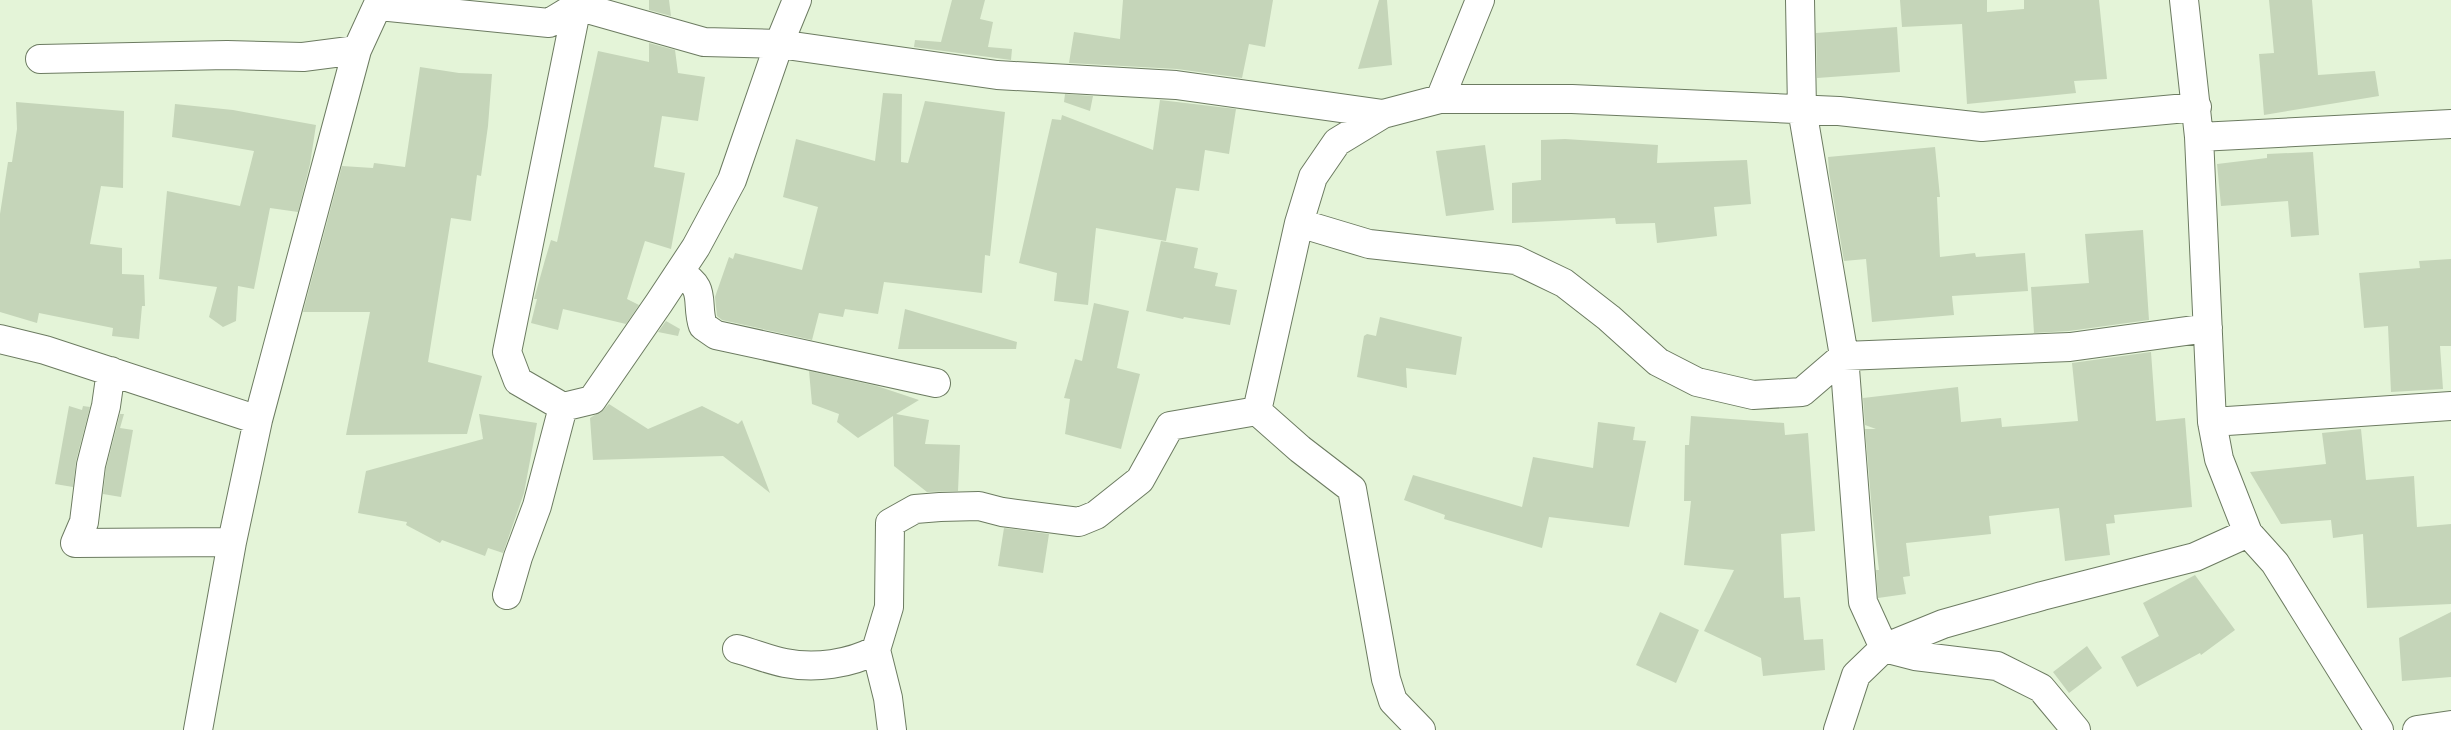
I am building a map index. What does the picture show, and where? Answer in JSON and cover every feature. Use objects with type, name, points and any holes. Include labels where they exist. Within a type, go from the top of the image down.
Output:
[{"type":"street","points":[[577,6],[507,352],[518,381],[564,407],[592,400],[679,273],[732,180],[779,44],[797,0]]},
{"type":"street","points":[[1440,99],[1480,0]]},
{"type":"street","points":[[1800,0],[1802,109],[1844,356],[1863,602],[1884,648]]},
{"type":"street","points":[[2184,0],[2197,108],[2212,422],[2219,460],[2248,533],[2275,563],[2379,730]]},
{"type":"street","points":[[198,730],[232,542],[258,420],[357,50],[380,3],[549,23],[577,6],[704,42],[779,44],[997,75],[1176,85],[1383,114]]},
{"type":"street","points":[[40,59],[227,55],[303,57],[357,50]]},
{"type":"street","points":[[1257,411],[1299,223],[1313,177],[1337,142],[1383,114],[1440,99],[1572,99],[1840,111],[1982,127],[2197,108]]},
{"type":"street","points":[[2199,137],[2451,124]]},
{"type":"street","points":[[1299,223],[1369,244],[1516,260],[1564,283],[1609,318],[1658,362],[1697,382],[1753,395],[1802,392],[1844,356],[2070,347],[2208,328]]},
{"type":"street","points":[[679,273],[690,278],[699,289],[703,326],[716,335],[936,383]]},
{"type":"street","points":[[0,339],[45,350],[258,420]]},
{"type":"street","points":[[111,371],[106,406],[90,465],[84,522],[76,543],[232,542]]},
{"type":"street","points":[[2212,422],[2451,406]]},
{"type":"street","points":[[507,595],[518,557],[537,506],[564,407]]},
{"type":"street","points":[[892,730],[888,698],[876,650],[889,607],[890,522],[915,509],[940,506],[979,506],[1002,512],[1079,522],[1096,515],[1140,480],[1170,426],[1257,411]]},
{"type":"street","points":[[1257,411],[1352,489],[1386,679],[1393,701],[1421,730]]},
{"type":"street","points":[[1838,730],[1856,675],[1884,648],[1943,624],[2042,596],[2195,557],[2248,533]]},
{"type":"street","points":[[1884,648],[1915,656],[1997,666],[2041,688],[2076,730]]},
{"type":"street","points":[[737,649],[787,664],[842,663],[863,657],[876,650]]},
{"type":"street","points":[[2417,730],[2451,725]]},
{"type":"building","points":[[649,0],[669,0],[671,16],[649,10]]},
{"type":"building","points":[[952,0],[985,0],[980,19],[993,22],[988,47],[1012,49],[1011,60],[914,47],[915,40],[941,42]]},
{"type":"building","points":[[1123,0],[1273,0],[1265,47],[1249,44],[1242,78],[1177,69],[1069,63],[1074,32],[1120,39]]},
{"type":"building","points":[[1379,0],[1387,0],[1392,65],[1358,69]]},
{"type":"building","points":[[1900,0],[1987,0],[1987,12],[2024,9],[2024,0],[2099,0],[2107,79],[2074,81],[2076,93],[1967,104],[1962,24],[1902,27]]},
{"type":"building","points":[[2269,0],[2312,0],[2318,75],[2375,71],[2379,96],[2264,115],[2259,54],[2274,53]]},
{"type":"building","points":[[1897,27],[1900,72],[1817,78],[1816,33]]},
{"type":"building","points":[[649,43],[675,50],[678,73],[705,77],[698,121],[662,116],[654,167],[685,173],[671,249],[645,241],[627,299],[639,305],[626,324],[563,309],[558,330],[531,323],[537,299],[534,299],[551,240],[557,242],[598,51],[649,62]]},
{"type":"building","points":[[420,67],[459,73],[492,74],[488,126],[481,176],[477,175],[471,221],[451,218],[428,362],[482,376],[467,434],[346,435],[370,312],[303,312],[342,166],[373,168],[374,163],[405,167]]},
{"type":"building","points":[[883,93],[902,94],[901,162],[908,163],[925,101],[1005,112],[990,256],[985,255],[982,293],[884,282],[878,314],[845,309],[843,317],[819,313],[812,340],[722,320],[717,316],[715,297],[729,257],[733,259],[735,253],[802,270],[818,207],[783,197],[796,139],[875,161]]},
{"type":"building","points":[[1065,94],[1093,96],[1090,111],[1064,102]]},
{"type":"building","points":[[1160,100],[1236,109],[1229,154],[1205,150],[1199,191],[1176,188],[1166,241],[1096,228],[1088,305],[1054,301],[1057,273],[1019,263],[1052,119],[1061,120],[1062,115],[1153,150]]},
{"type":"building","points":[[16,102],[124,111],[123,188],[101,186],[90,244],[122,248],[122,274],[144,275],[145,306],[142,306],[139,339],[112,336],[113,328],[39,313],[37,323],[0,312],[0,214],[8,162],[12,162],[17,129]]},
{"type":"building","points":[[175,104],[233,110],[316,125],[310,164],[298,212],[270,208],[254,289],[238,286],[236,321],[223,327],[209,317],[217,287],[159,279],[167,191],[240,206],[254,151],[172,137]]},
{"type":"building","points":[[1565,139],[1658,145],[1657,163],[1747,160],[1751,204],[1714,207],[1717,236],[1657,243],[1655,223],[1616,224],[1615,218],[1512,223],[1512,183],[1541,180],[1541,140]]},
{"type":"building","points":[[1485,145],[1494,210],[1446,216],[1436,151]]},
{"type":"building","points":[[1935,147],[1940,197],[1937,197],[1940,257],[1975,253],[1976,257],[2025,253],[2028,291],[1952,296],[1954,315],[1872,322],[1866,259],[1844,261],[1828,157]]},
{"type":"building","points":[[2313,152],[2319,235],[2291,237],[2288,201],[2221,206],[2217,164],[2267,158],[2267,154]]},
{"type":"building","points":[[2143,230],[2149,320],[2069,331],[2034,333],[2031,287],[2089,283],[2085,234]]},
{"type":"building","points":[[1161,241],[1198,248],[1194,268],[1218,273],[1215,286],[1237,290],[1230,325],[1184,317],[1183,319],[1146,311]]},
{"type":"building","points":[[2451,259],[2451,346],[2440,346],[2443,389],[2391,392],[2388,326],[2364,328],[2359,273],[2420,268],[2419,261]]},
{"type":"building","points":[[1094,303],[1129,311],[1117,368],[1140,374],[1121,449],[1065,434],[1070,399],[1064,398],[1075,359],[1082,361]]},
{"type":"building","points":[[905,309],[1017,342],[1016,349],[898,349]]},
{"type":"building","points":[[1380,317],[1462,337],[1456,375],[1406,368],[1407,388],[1357,377],[1364,336],[1367,334],[1376,336]]},
{"type":"building","points":[[666,321],[680,329],[678,336],[658,332]]},
{"type":"building","points":[[2151,352],[2156,421],[2185,418],[2192,507],[2114,515],[2115,523],[2106,524],[2110,555],[2065,561],[2059,508],[1989,516],[1991,534],[1906,543],[1910,576],[1903,577],[1906,594],[1878,598],[1876,570],[1879,570],[1865,429],[1876,429],[1865,425],[1863,398],[1958,387],[1961,422],[2001,418],[2002,427],[2078,421],[2072,363]]},
{"type":"building","points":[[809,371],[877,386],[919,400],[896,414],[929,420],[925,444],[960,445],[958,491],[927,492],[894,466],[893,416],[858,438],[837,422],[839,414],[812,404]]},
{"type":"building","points":[[609,404],[648,429],[702,406],[738,424],[742,420],[770,493],[723,456],[593,460],[590,418]]},
{"type":"building","points":[[69,406],[82,410],[83,406],[90,407],[76,461],[73,487],[55,484]]},
{"type":"building","points":[[120,414],[124,414],[120,428],[133,430],[121,497],[103,494],[106,468]]},
{"type":"building","points":[[479,414],[537,423],[524,493],[503,553],[488,548],[485,556],[442,540],[440,543],[406,525],[407,522],[358,513],[366,471],[483,439]]},
{"type":"building","points":[[1691,416],[1784,423],[1785,435],[1808,433],[1815,531],[1781,534],[1784,598],[1800,597],[1804,640],[1823,639],[1825,670],[1763,676],[1761,658],[1704,631],[1734,570],[1684,565],[1691,501],[1684,501],[1685,445],[1689,445]]},
{"type":"building","points":[[1598,422],[1635,427],[1633,440],[1646,441],[1629,527],[1549,517],[1542,548],[1444,519],[1445,515],[1404,500],[1413,475],[1522,507],[1533,457],[1593,468]]},
{"type":"building","points":[[2361,429],[2366,480],[2414,476],[2417,527],[2451,524],[2451,604],[2367,608],[2363,534],[2333,538],[2331,520],[2281,524],[2250,472],[2326,464],[2322,433]]},
{"type":"building","points":[[1004,528],[1049,534],[1043,573],[998,566]]},
{"type":"building","points":[[2195,575],[2235,630],[2201,655],[2200,653],[2137,687],[2121,657],[2159,636],[2143,603]]},
{"type":"building","points":[[1660,612],[1699,630],[1676,683],[1636,665]]},
{"type":"building","points":[[2451,612],[2451,677],[2402,681],[2399,638]]},
{"type":"building","points":[[2087,646],[2102,668],[2069,693],[2053,672]]}]
